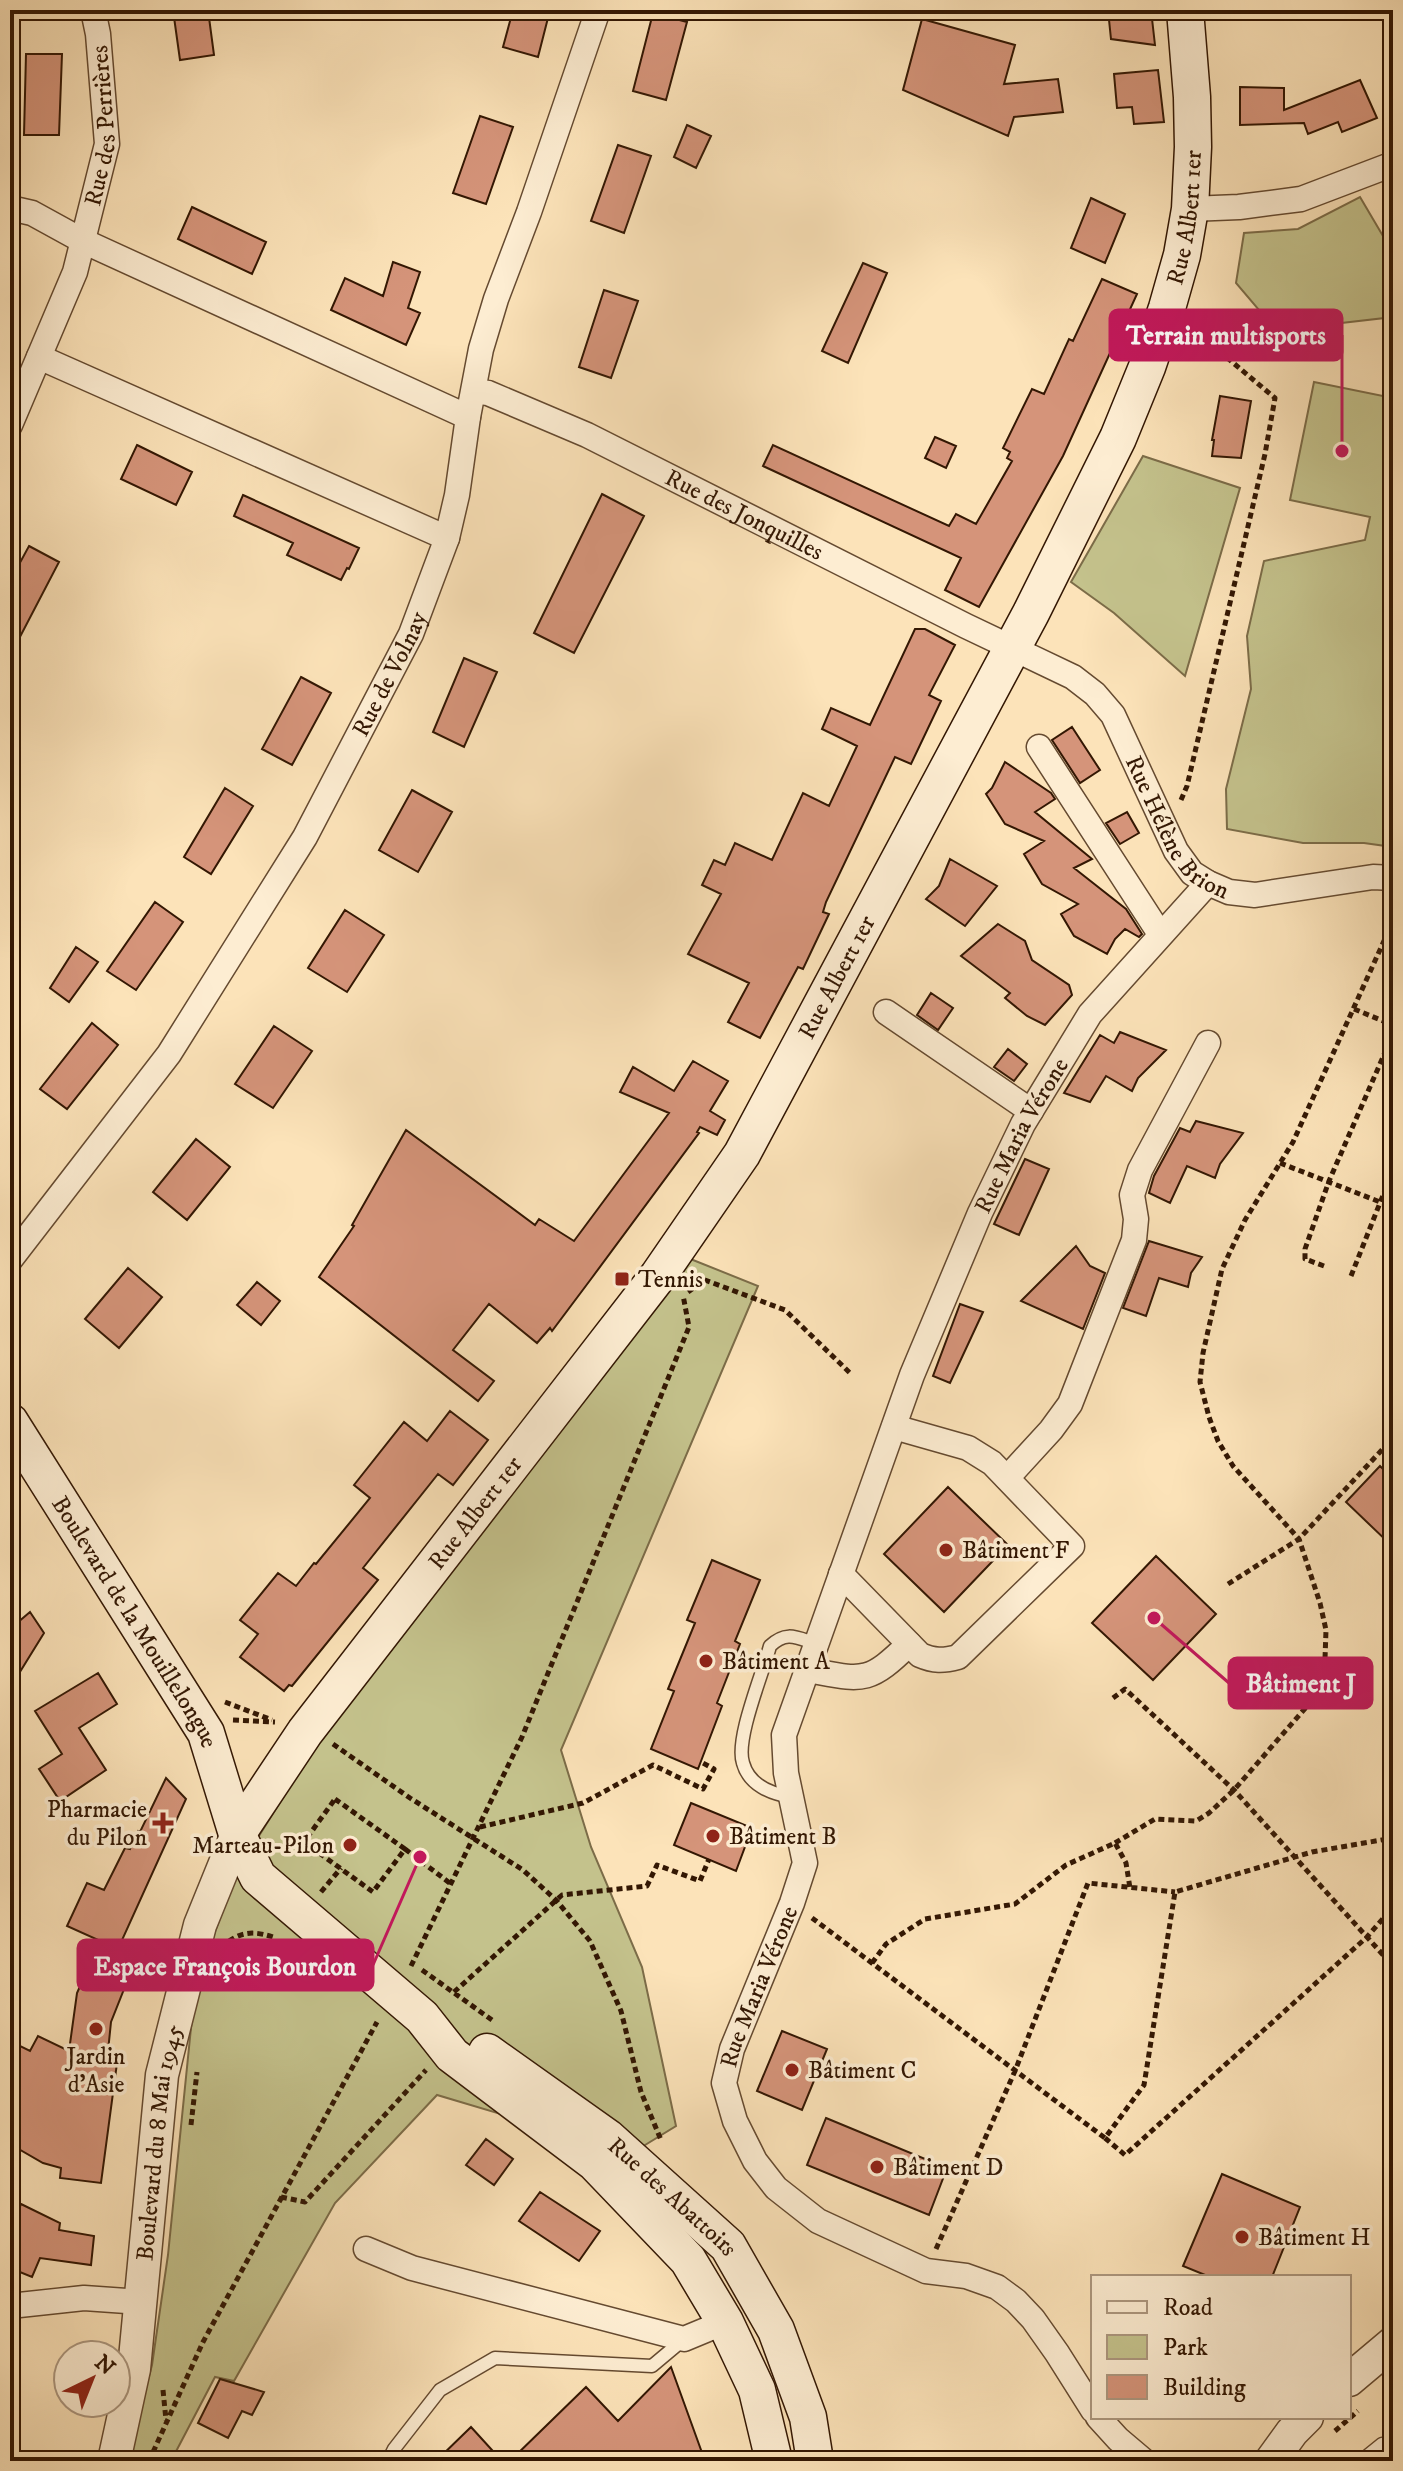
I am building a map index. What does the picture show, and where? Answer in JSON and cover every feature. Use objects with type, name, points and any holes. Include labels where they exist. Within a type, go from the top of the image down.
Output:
[{"type":"main road","name":"Rue Albert 1er","points":[[237,1834],[305,1732],[658,1276],[742,1154],[1081,517],[1118,438],[1167,308],[1182,255],[1190,209],[1193,109],[1185,10]]},
{"type":"main road","name":"Boulevard de la Mouillelongue","points":[[10,1422],[206,1733],[237,1834],[258,1877],[393,1991],[406,2022]]},
{"type":"main road","points":[[406,2022],[595,2163],[688,2260],[725,2322],[757,2390],[774,2461]]},
{"type":"main road","name":"Rue des Abattoirs","points":[[406,2022],[467,2038],[608,2138],[728,2246],[776,2330],[808,2417],[815,2461]]},
{"type":"street","name":"Rue des Perrières","points":[[10,425],[75,272],[107,144],[98,34],[93,10]]},
{"type":"street","name":"Rue de Volnay","points":[[10,1260],[169,1054],[305,837],[411,634],[447,538],[481,349],[598,10]]},
{"type":"street","points":[[1190,209],[1239,207],[1301,199],[1393,164]]},
{"type":"street","name":"Rue des Perrières","points":[[10,208],[32,213],[83,241]]},
{"type":"street","points":[[83,241],[468,417]]},
{"type":"street","points":[[39,357],[447,538]]},
{"type":"street","name":"Rue des Jonquilles","points":[[474,391],[488,393],[587,435],[1012,649]]},
{"type":"street","name":"Rue Hélène Brion","points":[[1012,649],[1073,677],[1095,694],[1113,715],[1176,851],[1192,873],[1208,883],[1229,892],[1255,895],[1373,877],[1393,878]]},
{"type":"street","points":[[1039,747],[1160,934]]},
{"type":"street","name":"Rue Maria Vérone","points":[[1091,2407],[1033,2319],[997,2287],[966,2276],[926,2271],[818,2221],[776,2188],[755,2161],[735,2121],[724,2083],[732,2049],[792,1903],[805,1863],[786,1773],[784,1735],[912,1375],[980,1213],[1031,1111],[1090,1014],[1208,883]]},
{"type":"street","points":[[886,1012],[1031,1111]]},
{"type":"street","points":[[1007,1478],[1070,1404],[1134,1240],[1136,1219],[1132,1195],[1140,1170],[1208,1043]]},
{"type":"street","points":[[841,1574],[920,1655],[932,1660],[948,1660],[958,1657],[1072,1546],[992,1463],[968,1448],[894,1427]]},
{"type":"street","points":[[807,1670],[845,1678],[865,1676],[883,1669],[909,1644]]},
{"type":"street","name":"Boulevard du 8 Mai 1945","points":[[114,2461],[134,2369],[162,2075],[200,1925],[237,1834]]},
{"type":"street","points":[[366,2249],[412,2268],[684,2339],[725,2322]]},
{"type":"street","points":[[10,2306],[84,2298],[141,2302]]},
{"type":"street","points":[[1356,2394],[1393,2343]]},
{"type":"street","points":[[1100,2419],[1144,2461]]},
{"type":"street","points":[[1271,2461],[1292,2432],[1319,2426]]},
{"type":"lane","points":[[792,1797],[773,1794],[757,1784],[743,1764],[741,1752],[770,1646],[779,1637],[790,1636],[817,1644]]},
{"type":"lane","points":[[388,2461],[440,2390],[495,2358],[652,2366],[684,2339]]},
{"type":"lane","points":[[1361,2461],[1382,2444],[1393,2454]]},
{"type":"path","points":[[1167,308],[1275,398],[1187,786],[1168,834]]},
{"type":"path","points":[[872,1963],[886,1944],[925,1919],[1015,1904],[1066,1865],[1115,1843],[1155,1819],[1196,1821],[1209,1813],[1234,1790],[1308,1705],[1321,1680],[1326,1630],[1299,1539],[1233,1466],[1218,1441],[1200,1382],[1203,1353],[1222,1269],[1245,1220],[1293,1142],[1390,934],[1393,921]]},
{"type":"path","points":[[1354,1009],[1393,1025]]},
{"type":"path","points":[[1324,1266],[1305,1259],[1305,1249],[1329,1181],[1393,1034]]},
{"type":"path","points":[[1280,1163],[1393,1207]]},
{"type":"path","points":[[1351,1276],[1393,1170]]},
{"type":"path","points":[[715,1284],[785,1310],[850,1373]]},
{"type":"path","points":[[393,1991],[413,1964],[522,1737],[689,1327],[683,1295]]},
{"type":"path","points":[[1228,1584],[1299,1539],[1393,1438]]},
{"type":"path","points":[[1113,1698],[1125,1689],[1234,1790],[1393,1962]]},
{"type":"path","points":[[219,1700],[341,1748],[410,1798],[523,1870],[556,1900],[590,1941],[621,2011],[641,2092],[662,2141]]},
{"type":"path","points":[[479,1827],[583,1803],[653,1765],[703,1789],[714,1769],[701,1762]]},
{"type":"path","points":[[405,1849],[373,1892],[304,1842],[335,1799],[405,1849],[451,1884]]},
{"type":"path","points":[[926,2271],[1015,2071],[1088,1883],[1175,1892],[1296,1856],[1393,1838]]},
{"type":"path","points":[[1115,1843],[1126,1863],[1130,1888]]},
{"type":"path","points":[[454,1992],[562,1895],[647,1886],[657,1865],[700,1881],[709,1859]]},
{"type":"path","points":[[1105,2138],[1144,2085],[1175,1892]]},
{"type":"path","points":[[792,1903],[1125,2155],[1367,1937],[1393,1907]]},
{"type":"path","points":[[226,1944],[236,1936],[257,1931],[284,1941]]},
{"type":"path","points":[[149,2461],[203,2342],[378,2019],[406,2022]]},
{"type":"path","points":[[281,2197],[305,2202],[434,2061]]},
{"type":"path","points":[[191,2130],[198,2069]]},
{"type":"path","points":[[162,2384],[166,2421]]},
{"type":"green space","points":[[1360,197],[1393,253],[1393,317],[1298,328],[1264,316],[1236,283],[1244,233],[1298,229]]},
{"type":"green space","points":[[1314,382],[1393,398],[1393,847],[1364,843],[1303,843],[1227,829],[1226,789],[1251,689],[1247,636],[1264,561],[1365,540],[1370,517],[1290,500]]},
{"type":"green space","points":[[1143,456],[1240,488],[1185,676],[1114,613],[1071,582]]},
{"type":"green space","points":[[688,1258],[758,1286],[561,1750],[591,1847],[642,1967],[676,2126],[632,2153],[437,2095],[335,2203],[234,2381],[215,2377],[171,2461],[126,2461],[152,2365],[168,2255],[193,2008],[213,1937],[239,1868],[317,1743]]},
{"type":"building","points":[[173,10],[208,10],[214,55],[180,60]]},
{"type":"building","points":[[513,10],[550,10],[538,57],[503,47]]},
{"type":"building","points":[[1108,10],[1151,10],[1155,45],[1111,39]]},
{"type":"building","points":[[653,13],[687,22],[666,100],[633,91]]},
{"type":"building","points":[[922,19],[1015,45],[1004,84],[1058,79],[1063,112],[1014,117],[1008,136],[903,90]]},
{"type":"building","points":[[26,54],[62,54],[59,135],[24,135]]},
{"type":"building","points":[[1158,70],[1164,122],[1134,124],[1132,107],[1117,108],[1114,74]]},
{"type":"building","points":[[1360,80],[1377,118],[1342,132],[1338,122],[1308,134],[1304,123],[1240,125],[1240,87],[1284,88],[1284,110]]},
{"type":"building","points":[[480,116],[513,127],[486,204],[453,193]]},
{"type":"building","points":[[687,125],[711,136],[696,168],[674,157]]},
{"type":"building","points":[[618,145],[651,156],[624,233],[591,221]]},
{"type":"building","points":[[1091,198],[1125,214],[1105,263],[1071,248]]},
{"type":"building","points":[[192,207],[266,242],[252,274],[178,239]]},
{"type":"building","points":[[393,262],[420,272],[408,308],[420,313],[406,345],[331,310],[345,278],[383,296]]},
{"type":"building","points":[[863,263],[887,273],[848,363],[822,351]]},
{"type":"building","points":[[1102,279],[1137,294],[1063,456],[979,607],[945,590],[961,558],[763,466],[773,445],[949,526],[956,514],[976,524],[1012,461],[1007,458],[1010,452],[1003,448],[1032,389],[1044,394],[1069,339],[1073,341]]},
{"type":"building","points":[[604,290],[638,301],[611,378],[579,367]]},
{"type":"building","points":[[1220,396],[1251,401],[1241,458],[1212,456]]},
{"type":"building","points":[[935,437],[956,446],[946,468],[925,458]]},
{"type":"building","points":[[137,445],[192,472],[176,505],[121,479]]},
{"type":"building","points":[[602,494],[644,516],[574,653],[534,633]]},
{"type":"building","points":[[243,495],[359,548],[341,580],[287,555],[293,543],[234,516]]},
{"type":"building","points":[[29,546],[59,562],[10,656],[10,581]]},
{"type":"building","points":[[915,629],[925,629],[955,645],[929,695],[941,701],[911,764],[895,757],[826,902],[823,912],[829,914],[803,969],[798,967],[760,1038],[728,1022],[749,983],[688,954],[721,894],[702,885],[714,860],[725,865],[735,843],[772,860],[803,793],[829,806],[857,746],[822,729],[831,708],[870,725]]},
{"type":"building","points":[[464,658],[497,672],[464,747],[433,732]]},
{"type":"building","points":[[301,677],[331,693],[292,765],[262,749]]},
{"type":"building","points":[[1072,727],[1100,770],[1080,783],[1052,740]]},
{"type":"building","points":[[1005,762],[1051,793],[1055,799],[1035,812],[1092,859],[1074,868],[1126,909],[1142,934],[1139,937],[1125,929],[1107,954],[1074,936],[1061,914],[1078,904],[1042,884],[1024,854],[1044,841],[1005,824],[986,794]]},
{"type":"building","points":[[225,788],[253,806],[211,874],[184,857]]},
{"type":"building","points":[[412,790],[452,812],[418,872],[379,850]]},
{"type":"building","points":[[1127,812],[1139,833],[1120,844],[1106,823]]},
{"type":"building","points":[[950,859],[997,886],[965,926],[926,899],[939,886]]},
{"type":"building","points":[[155,902],[183,922],[136,990],[107,971]]},
{"type":"building","points":[[345,910],[384,935],[347,992],[308,968]]},
{"type":"building","points":[[998,924],[1025,941],[1032,960],[1069,985],[1072,995],[1045,1025],[1027,1016],[1005,998],[1010,993],[961,956]]},
{"type":"building","points":[[76,947],[98,962],[69,1002],[50,988]]},
{"type":"building","points":[[931,993],[953,1008],[938,1030],[917,1015]]},
{"type":"building","points":[[92,1023],[118,1045],[67,1109],[40,1089]]},
{"type":"building","points":[[274,1026],[312,1051],[273,1108],[235,1084]]},
{"type":"building","points":[[1120,1032],[1166,1050],[1138,1078],[1132,1091],[1106,1076],[1090,1102],[1064,1093],[1100,1035],[1114,1043]]},
{"type":"building","points":[[1008,1049],[1027,1064],[1014,1081],[994,1067]]},
{"type":"building","points":[[693,1061],[728,1081],[710,1111],[725,1120],[717,1135],[700,1127],[699,1133],[552,1331],[550,1328],[537,1343],[489,1304],[453,1350],[494,1381],[478,1401],[319,1277],[354,1226],[406,1130],[535,1225],[539,1219],[574,1241],[669,1113],[620,1092],[633,1067],[674,1091]]},
{"type":"building","points":[[1196,1121],[1243,1133],[1220,1164],[1215,1178],[1187,1166],[1170,1203],[1149,1193],[1154,1176],[1180,1128],[1190,1132]]},
{"type":"building","points":[[196,1139],[230,1167],[187,1220],[153,1192]]},
{"type":"building","points":[[1025,1159],[1049,1169],[1019,1235],[994,1224]]},
{"type":"building","points":[[1149,1241],[1202,1257],[1191,1273],[1188,1287],[1159,1278],[1146,1316],[1123,1308]]},
{"type":"building","points":[[1076,1246],[1090,1266],[1105,1273],[1083,1329],[1021,1301]]},
{"type":"building","points":[[128,1268],[162,1297],[119,1348],[85,1319]]},
{"type":"building","points":[[257,1282],[280,1301],[261,1325],[237,1305]]},
{"type":"building","points":[[960,1304],[983,1312],[950,1383],[933,1376]]},
{"type":"building","points":[[450,1411],[488,1440],[453,1485],[438,1474],[363,1568],[378,1580],[292,1686],[289,1685],[284,1691],[240,1657],[258,1634],[240,1620],[278,1573],[296,1586],[316,1564],[370,1498],[354,1485],[404,1422],[427,1441]]},
{"type":"building","points":[[1380,1466],[1393,1479],[1393,1547],[1346,1502]]},
{"type":"building","name":"Bâtiment F","points":[[948,1487],[1008,1545],[944,1612],[884,1554]]},
{"type":"building","points":[[1156,1556],[1216,1614],[1153,1680],[1092,1623]]},
{"type":"building","name":"Bâtiment A","points":[[712,1560],[760,1580],[735,1641],[740,1644],[717,1703],[722,1706],[698,1769],[651,1749],[674,1691],[668,1689],[695,1623],[687,1620]]},
{"type":"building","points":[[30,1612],[44,1633],[10,1688],[10,1629]]},
{"type":"building","points":[[98,1673],[117,1704],[79,1728],[106,1770],[60,1801],[39,1769],[62,1754],[35,1711]]},
{"type":"building","points":[[166,1778],[186,1799],[118,1949],[67,1926],[87,1883],[104,1890],[125,1848],[130,1849],[140,1832]]},
{"type":"building","name":"Bâtiment B","points":[[691,1803],[752,1828],[736,1871],[674,1845]]},
{"type":"building","points":[[97,1948],[134,1964],[111,2022],[107,2061],[117,2063],[101,2183],[60,2178],[61,2168],[43,2163],[10,2144],[10,2041],[30,2051],[38,2036],[69,2051],[77,1993]]},
{"type":"building","name":"Bâtiment C","points":[[782,2031],[827,2049],[802,2110],[757,2091]]},
{"type":"building","name":"Bâtiment D","points":[[826,2118],[947,2168],[929,2215],[807,2165]]},
{"type":"building","points":[[486,2139],[513,2159],[494,2185],[466,2165]]},
{"type":"building","name":"Bâtiment H","points":[[1222,2174],[1300,2207],[1273,2275],[1205,2275],[1183,2266]]},
{"type":"building","points":[[540,2192],[600,2231],[579,2261],[519,2221]]},
{"type":"building","points":[[21,2204],[60,2223],[59,2230],[94,2236],[91,2265],[40,2258],[32,2277],[10,2268],[10,2230]]},
{"type":"building","points":[[671,2367],[705,2461],[510,2461],[586,2387],[618,2421]]},
{"type":"building","points":[[220,2379],[264,2392],[252,2415],[242,2411],[228,2438],[198,2423]]},
{"type":"building","points":[[471,2427],[502,2461],[436,2461]]},
{"type":"place","name":"Terrain multisports","points":[[1342,451]]},
{"type":"place","name":"Tennis","points":[[622,1279]]},
{"type":"place","name":"Bâtiment F","points":[[946,1550]]},
{"type":"place","name":"Bâtiment J","points":[[1154,1618]]},
{"type":"place","name":"Bâtiment A","points":[[706,1661]]},
{"type":"place","name":"Pharmacie du Pilon","points":[[163,1823]]},
{"type":"place","name":"Bâtiment B","points":[[713,1836]]},
{"type":"place","name":"Marteau-Pilon","points":[[350,1845]]},
{"type":"place","name":"Espace François Bourdon","points":[[420,1857]]},
{"type":"place","name":"Jardin d'Asie","points":[[96,2029]]},
{"type":"place","name":"Bâtiment C","points":[[792,2070]]},
{"type":"place","name":"Bâtiment D","points":[[877,2167]]},
{"type":"place","name":"Bâtiment H","points":[[1242,2237]]}]
